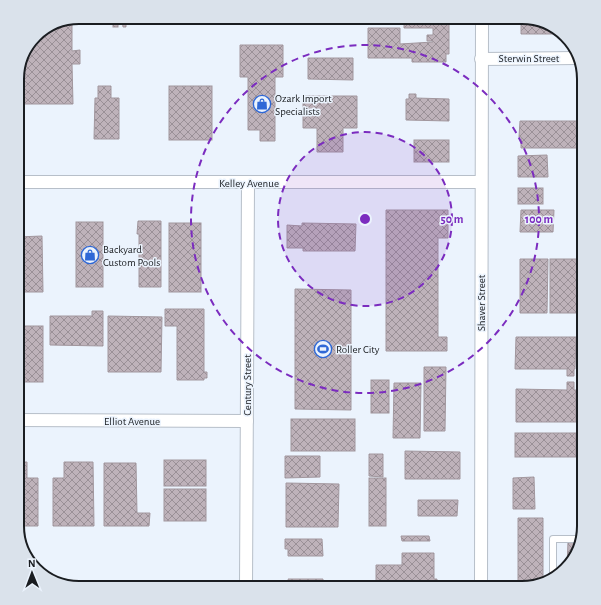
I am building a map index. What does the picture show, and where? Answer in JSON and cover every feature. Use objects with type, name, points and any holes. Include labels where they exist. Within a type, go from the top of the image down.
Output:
[{"type":"street","name":"Shaver Street","points":[[481,581],[482,24]]},
{"type":"street","name":"Sterwin Street","points":[[481,59],[573,58]]},
{"type":"street","name":"Kelley Avenue","points":[[24,182],[481,182]]},
{"type":"street","name":"Century Street","points":[[246,581],[248,183]]},
{"type":"street","name":"Elliot Avenue","points":[[24,420],[247,421]]},
{"type":"lane","points":[[553,571],[553,539],[575,539]]},
{"type":"building","points":[[72,24],[72,51],[80,50],[80,64],[72,64],[73,104],[24,104],[24,76],[26,65],[35,46],[52,31]]},
{"type":"building","points":[[113,24],[118,24],[118,27],[113,27]]},
{"type":"building","points":[[404,24],[449,24],[449,54],[446,54],[446,62],[412,62],[412,58],[368,58],[368,28],[400,28],[400,44],[433,42],[427,41],[427,35],[433,35],[433,28],[404,28]]},
{"type":"building","points":[[521,24],[525,24],[536,26],[553,34],[521,34]]},
{"type":"building","name":"Ozark Import Specialists","points":[[240,45],[283,45],[283,77],[275,77],[275,141],[260,141],[260,130],[248,130],[248,77],[240,77]]},
{"type":"building","points":[[308,58],[353,58],[353,80],[308,79]]},
{"type":"building","points":[[98,86],[111,86],[111,98],[119,98],[119,139],[94,139],[95,98],[98,98]]},
{"type":"building","points":[[169,86],[212,86],[212,140],[169,140]]},
{"type":"building","points":[[409,94],[416,94],[416,98],[449,99],[449,121],[406,120],[406,99],[409,99]]},
{"type":"building","points":[[303,96],[357,96],[357,128],[343,128],[343,152],[317,152],[317,128],[303,128]]},
{"type":"building","points":[[520,121],[577,121],[577,148],[521,148],[521,137],[519,137]]},
{"type":"building","points":[[414,140],[449,140],[449,162],[414,162]]},
{"type":"building","points":[[547,155],[548,177],[518,177],[518,156]]},
{"type":"building","points":[[518,188],[543,188],[543,204],[518,204]]},
{"type":"building","points":[[386,210],[448,210],[448,238],[438,238],[438,337],[447,337],[447,351],[386,351]]},
{"type":"building","points":[[521,210],[554,210],[553,232],[520,232]]},
{"type":"building","points":[[138,221],[161,221],[161,287],[139,287]]},
{"type":"building","name":"Backyard Custom Pools","points":[[76,222],[103,222],[103,287],[76,287]]},
{"type":"building","points":[[169,223],[201,223],[201,292],[169,292]]},
{"type":"building","points":[[302,223],[356,224],[355,251],[303,251],[303,248],[287,248],[287,225],[302,226]]},
{"type":"building","points":[[42,236],[43,292],[24,292],[24,237]]},
{"type":"building","points":[[520,259],[548,259],[547,313],[520,313]]},
{"type":"building","points":[[550,259],[577,259],[577,313],[550,313]]},
{"type":"building","name":"Roller City","points":[[295,289],[351,290],[351,410],[295,409]]},
{"type":"building","points":[[165,309],[204,309],[204,372],[207,372],[207,378],[204,378],[204,380],[177,380],[177,326],[165,326]]},
{"type":"building","points":[[92,311],[103,311],[103,346],[50,345],[50,316],[92,316]]},
{"type":"building","points":[[108,316],[162,317],[161,372],[108,372]]},
{"type":"building","points":[[24,326],[43,326],[43,382],[24,382]]},
{"type":"building","points":[[516,337],[576,337],[574,376],[567,376],[567,369],[515,369]]},
{"type":"building","points":[[424,367],[446,367],[445,431],[424,431]]},
{"type":"building","points":[[371,380],[389,380],[389,413],[371,413]]},
{"type":"building","points":[[567,382],[574,382],[574,390],[576,390],[576,422],[516,422],[516,389],[567,390]]},
{"type":"building","points":[[394,383],[421,383],[420,438],[393,438]]},
{"type":"building","points":[[291,419],[355,419],[355,451],[291,451]]},
{"type":"building","points":[[515,433],[576,433],[576,457],[515,457]]},
{"type":"building","points":[[405,451],[460,452],[460,479],[405,479]]},
{"type":"building","points":[[369,454],[383,454],[383,477],[369,476]]},
{"type":"building","points":[[285,456],[320,456],[320,477],[285,478]]},
{"type":"building","points":[[164,460],[206,460],[206,486],[164,486]]},
{"type":"building","points":[[24,462],[27,462],[27,478],[38,478],[38,526],[24,526]]},
{"type":"building","points":[[64,462],[93,462],[94,526],[53,526],[53,478],[64,478]]},
{"type":"building","points":[[104,463],[136,463],[137,513],[150,513],[149,526],[104,526]]},
{"type":"building","points":[[534,477],[535,509],[513,509],[513,478]]},
{"type":"building","points":[[369,478],[386,478],[386,526],[369,526]]},
{"type":"building","points":[[286,483],[339,484],[338,527],[286,527]]},
{"type":"building","points":[[164,489],[206,489],[206,521],[164,521]]},
{"type":"building","points":[[418,500],[458,500],[457,516],[418,516]]},
{"type":"building","points":[[518,518],[543,518],[543,577],[532,580],[518,581]]},
{"type":"building","points":[[401,536],[429,536],[430,541],[402,541]]},
{"type":"building","points":[[285,539],[322,539],[323,556],[288,556],[288,549],[285,549]]},
{"type":"building","points":[[568,542],[574,542],[573,547],[567,557]]},
{"type":"building","points":[[402,553],[434,553],[434,579],[437,579],[437,581],[376,581],[376,565],[402,565]]},
{"type":"building","points":[[288,579],[323,579],[323,581],[289,581]]},
{"type":"place","name":"Ozark Import Specialists","points":[[262,104]]},
{"type":"place","name":"Backyard Custom Pools","points":[[90,255]]},
{"type":"place","name":"Roller City","points":[[323,349]]}]
